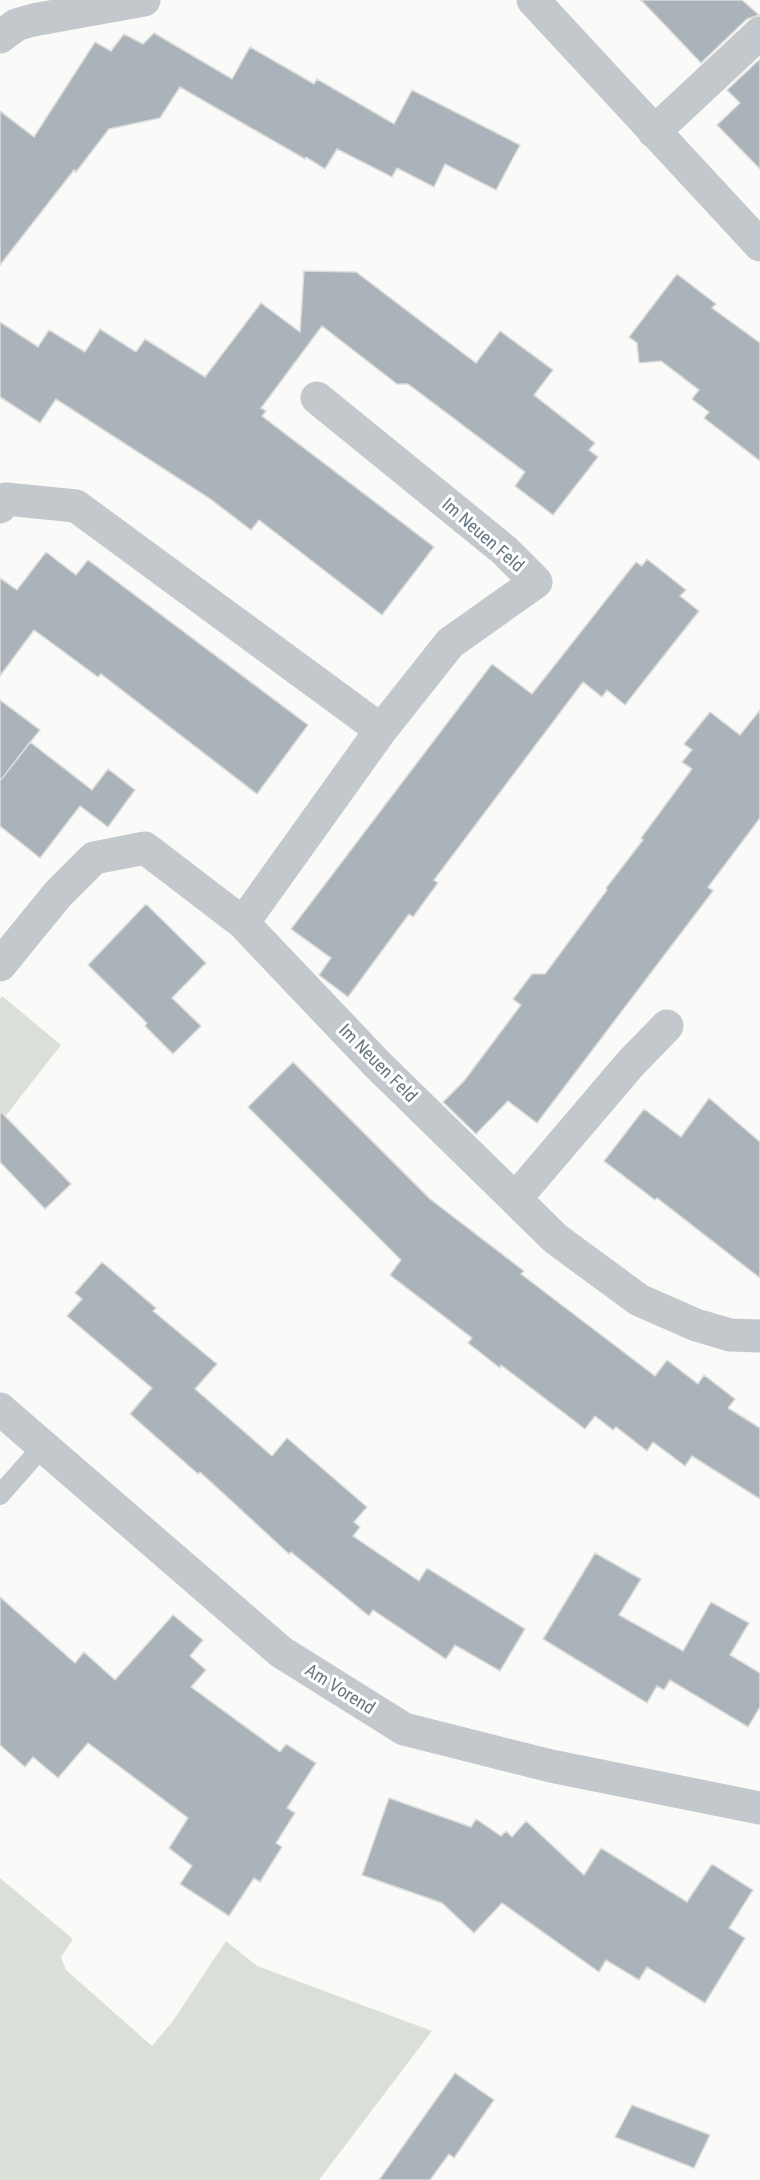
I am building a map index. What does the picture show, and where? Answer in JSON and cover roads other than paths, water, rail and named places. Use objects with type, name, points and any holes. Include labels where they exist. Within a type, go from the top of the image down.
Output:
[{"type":"street","points":[[0,37],[16,25],[33,20],[144,0]]},
{"type":"street","points":[[533,0],[760,245]]},
{"type":"street","points":[[654,132],[760,33]]},
{"type":"street","name":"Im Neuen Feld","points":[[243,923],[381,730],[450,643],[536,582],[504,549],[317,398]]},
{"type":"street","points":[[0,507],[6,498],[76,506],[381,730]]},
{"type":"street","name":"Im Neuen Feld","points":[[0,965],[58,894],[94,858],[145,848],[243,923],[377,1064],[556,1239],[639,1300],[696,1325],[730,1335],[760,1336]]},
{"type":"street","points":[[516,1198],[631,1063],[667,1026]]},
{"type":"street","name":"Am Vorend","points":[[0,1409],[281,1652],[404,1729],[551,1766],[760,1808]]},
{"type":"lane","points":[[0,1495],[43,1446]]}]
